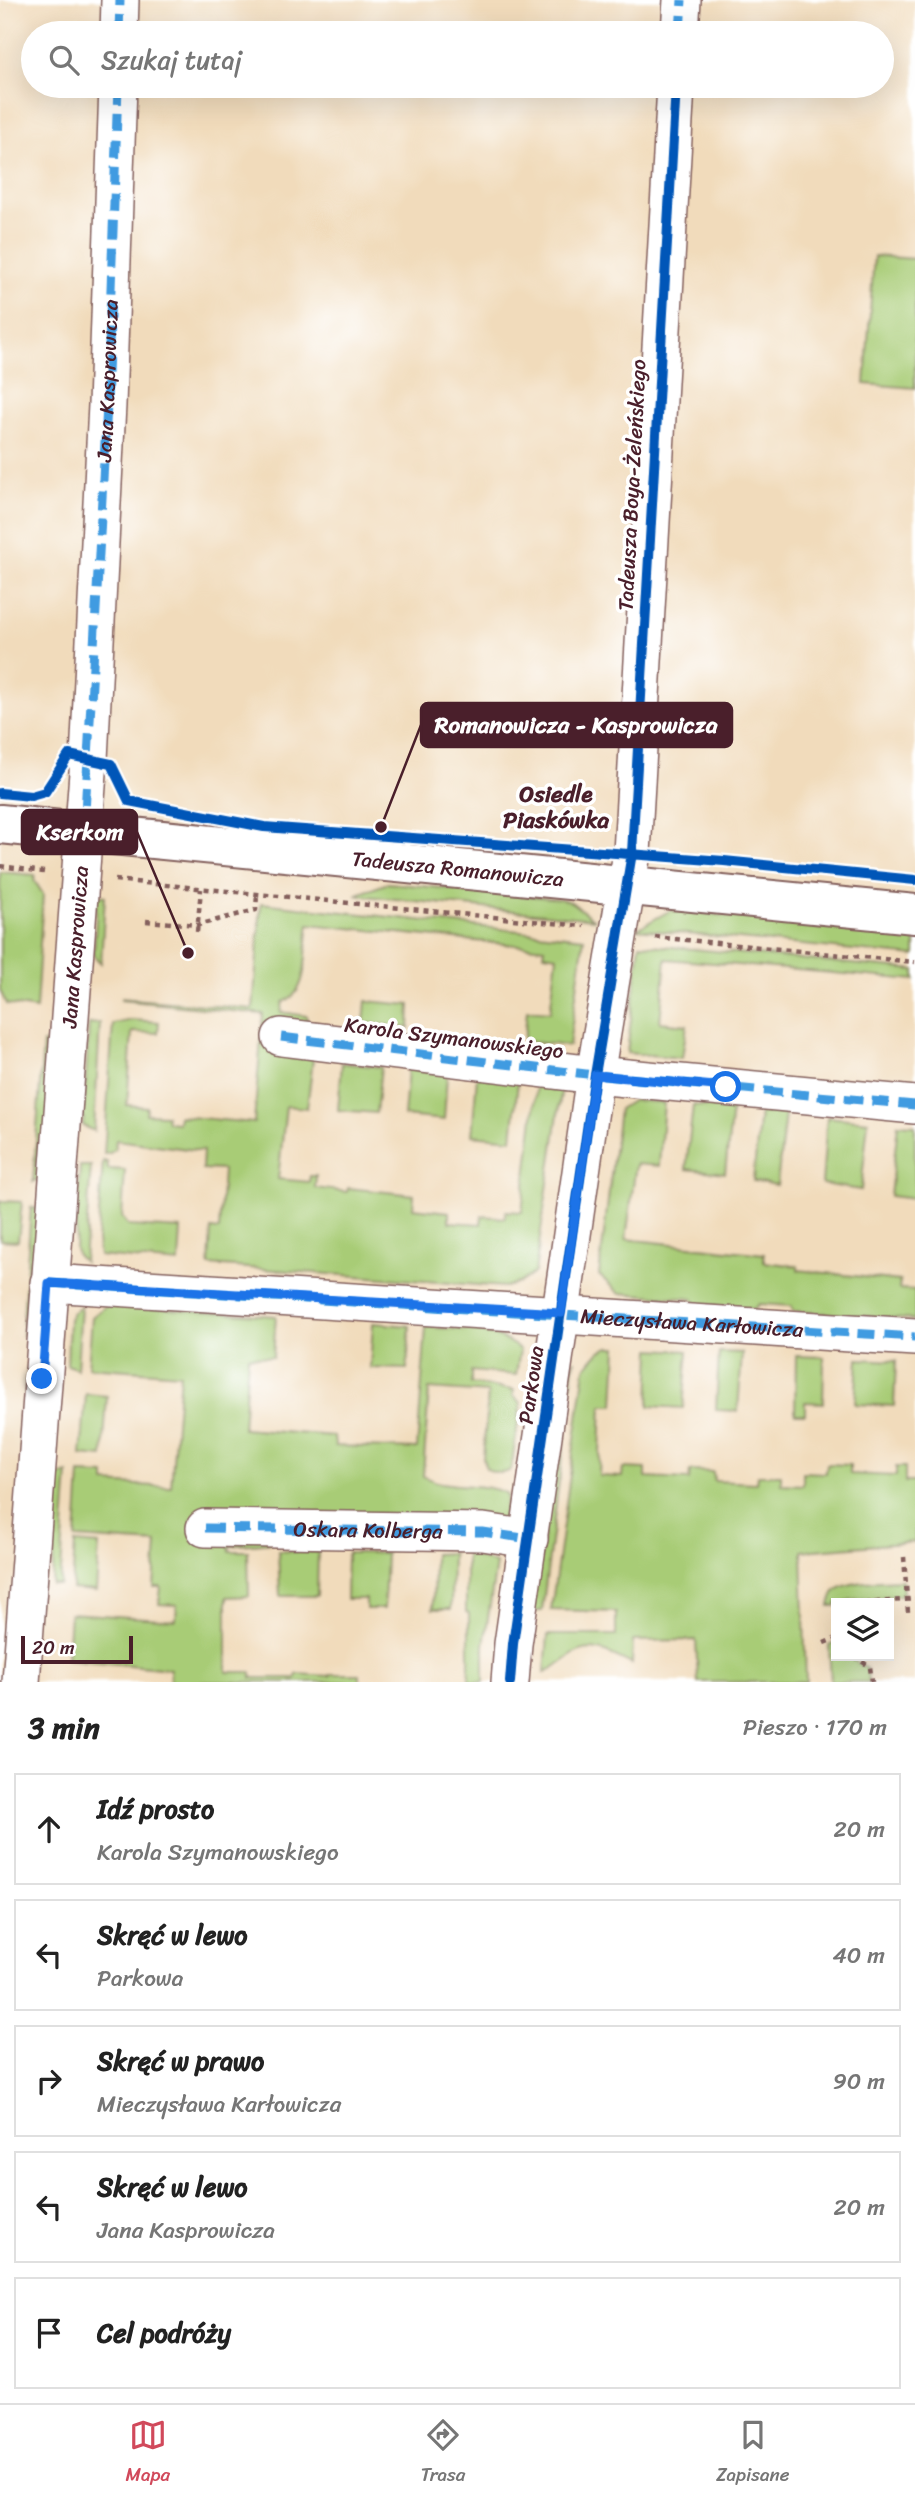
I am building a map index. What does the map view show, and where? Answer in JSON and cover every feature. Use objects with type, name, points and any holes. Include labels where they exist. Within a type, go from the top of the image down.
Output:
[{"type":"street","points":[[119,21],[120,0]]},
{"type":"street","points":[[681,21],[682,0]]},
{"type":"street","name":"Jana Kasprowicza","points":[[21,1682],[84,832],[107,419],[118,98]]},
{"type":"street","name":"Tadeusza Boya-Żeleńskiego","points":[[625,886],[633,841],[675,98]]},
{"type":"street","name":"Tadeusza Romanowicza","points":[[0,824],[915,915]]},
{"type":"street","name":"Parkowa","points":[[510,1682],[513,1644],[595,1075],[625,886]]},
{"type":"street","name":"Karola Szymanowskiego","points":[[281,1037],[595,1075],[915,1105]]},
{"type":"street","name":"Mieczysława Karłowicza","points":[[49,1283],[915,1337]]},
{"type":"street","name":"Oskara Kolberga","points":[[205,1528],[483,1532],[529,1539]]},
{"type":"path","points":[[0,866],[40,871],[49,875],[591,926],[618,934],[915,962]]},
{"type":"path","points":[[197,932],[201,889]]},
{"type":"path","points":[[146,921],[198,925],[256,910],[257,894]]},
{"type":"path","points":[[904,1557],[908,1612]]},
{"type":"path","points":[[894,1601],[915,1599]]},
{"type":"path","points":[[824,1643],[831,1640]]},
{"type":"path","points":[[861,1661],[870,1667],[872,1682]]},
{"type":"green space","points":[[874,256],[915,259],[915,388],[865,384]]},
{"type":"green space","points":[[0,872],[35,875],[34,880],[43,894],[36,1009],[6,1004],[0,990]]},
{"type":"green space","points":[[388,883],[561,899],[571,902],[593,919],[355,895]]},
{"type":"green space","points":[[97,895],[105,896],[101,963],[94,956]]},
{"type":"green space","points":[[261,903],[584,938],[569,1046],[524,1041],[527,1010],[550,1012],[557,956],[544,954],[545,948],[309,924],[302,980],[292,997],[283,1002],[281,1012],[307,1016],[306,1026],[313,1059],[307,1108],[286,1106],[278,1179],[309,1182],[310,1176],[316,1176],[315,1188],[347,1192],[348,1188],[414,1195],[413,1208],[449,1212],[449,1222],[481,1224],[482,1216],[505,1218],[506,1211],[522,1212],[537,1082],[562,1087],[535,1272],[519,1283],[505,1287],[209,1265],[211,1229],[219,1230],[223,1170],[202,1169],[203,1151],[116,1140],[115,1149],[104,1154],[113,1024],[132,1020],[159,1022],[158,1033],[132,1032],[127,1105],[147,1107],[146,1114],[166,1115],[167,1122],[178,1123],[179,1116],[254,1123],[263,1014],[121,998],[253,1009]]},
{"type":"green space","points":[[671,910],[915,934],[915,956],[637,929]]},
{"type":"green space","points":[[640,944],[915,970],[915,980],[666,959],[660,1022],[687,1025],[682,1058],[627,1053]]},
{"type":"green space","points":[[366,1001],[410,1005],[409,1028],[364,1023]]},
{"type":"green space","points":[[100,1023],[94,1131],[83,1126],[89,1024]]},
{"type":"green space","points":[[43,1043],[53,1043],[44,1176],[33,1182]]},
{"type":"green space","points":[[342,1063],[381,1067],[376,1113],[338,1110]]},
{"type":"green space","points":[[408,1069],[447,1074],[444,1120],[404,1116]]},
{"type":"green space","points":[[477,1076],[518,1081],[512,1139],[472,1135]]},
{"type":"green space","points":[[633,1100],[664,1103],[659,1166],[636,1164],[626,1239],[764,1254],[764,1262],[798,1266],[798,1270],[900,1281],[899,1289],[915,1290],[915,1320],[793,1311],[791,1306],[759,1304],[754,1309],[695,1304],[693,1299],[619,1293],[599,1275],[619,1109]]},
{"type":"green space","points":[[693,1105],[732,1109],[725,1173],[686,1169]]},
{"type":"green space","points":[[760,1112],[785,1114],[777,1185],[753,1181]]},
{"type":"green space","points":[[827,1117],[868,1121],[861,1190],[822,1184]]},
{"type":"green space","points":[[898,1124],[915,1125],[915,1199],[890,1196]]},
{"type":"green space","points":[[103,1161],[107,1162],[108,1169],[125,1170],[122,1217],[129,1226],[181,1229],[179,1263],[99,1256],[97,1240]]},
{"type":"green space","points":[[80,1166],[91,1166],[84,1262],[75,1249]]},
{"type":"green space","points":[[0,1201],[22,1202],[18,1241],[0,1240]]},
{"type":"green space","points":[[31,1207],[42,1211],[34,1327],[22,1335]]},
{"type":"green space","points":[[107,1305],[276,1316],[273,1357],[248,1356],[243,1429],[334,1436],[335,1446],[417,1449],[426,1327],[488,1333],[520,1350],[516,1375],[471,1371],[471,1384],[514,1390],[513,1396],[521,1403],[511,1470],[508,1472],[489,1470],[483,1459],[488,1393],[429,1389],[423,1476],[433,1481],[487,1487],[507,1494],[503,1521],[229,1546],[230,1551],[248,1551],[249,1596],[227,1597],[227,1672],[251,1672],[252,1678],[296,1678],[297,1674],[360,1674],[360,1682],[170,1682],[170,1669],[67,1659],[70,1613],[176,1620],[177,1605],[159,1604],[161,1587],[154,1587],[157,1543],[76,1538],[80,1474],[105,1475],[105,1483],[171,1487],[180,1374],[88,1367],[92,1317]]},
{"type":"green space","points":[[81,1307],[77,1369],[67,1365],[69,1319],[72,1313]]},
{"type":"green space","points":[[373,1323],[410,1326],[407,1369],[370,1368]]},
{"type":"green space","points":[[617,1347],[614,1405],[602,1405],[599,1476],[622,1477],[623,1468],[646,1469],[646,1478],[689,1480],[690,1471],[713,1472],[714,1481],[756,1483],[757,1475],[781,1475],[781,1484],[803,1485],[803,1472],[826,1473],[827,1464],[850,1465],[850,1474],[896,1476],[896,1467],[905,1467],[905,1482],[915,1482],[915,1542],[802,1551],[806,1682],[698,1682],[696,1640],[633,1641],[632,1664],[604,1652],[589,1649],[574,1654],[545,1672],[548,1635],[616,1635],[616,1612],[551,1610],[585,1368],[600,1351]]},
{"type":"green space","points":[[651,1349],[688,1351],[683,1408],[649,1406]]},
{"type":"green space","points":[[719,1352],[742,1353],[738,1411],[716,1410]]},
{"type":"green space","points":[[796,1356],[824,1357],[823,1403],[805,1402],[805,1414],[795,1414]]},
{"type":"green space","points":[[575,1359],[542,1611],[532,1611],[568,1375]]},
{"type":"green space","points":[[858,1359],[896,1361],[894,1406],[855,1404]]},
{"type":"green space","points":[[86,1394],[107,1396],[103,1457],[81,1455]]},
{"type":"green space","points":[[68,1473],[60,1585],[52,1585],[58,1476]]},
{"type":"green space","points":[[75,1543],[99,1545],[96,1591],[72,1589]]},
{"type":"green space","points":[[278,1551],[318,1552],[317,1596],[280,1596]]},
{"type":"green space","points":[[347,1553],[386,1553],[384,1609],[366,1609],[366,1599],[346,1599]]},
{"type":"green space","points":[[452,1553],[451,1609],[433,1609],[434,1554]]},
{"type":"green space","points":[[466,1553],[496,1564],[484,1645],[484,1682],[469,1682]]},
{"type":"green space","points":[[902,1580],[903,1595],[833,1598],[841,1587]]},
{"type":"green space","points":[[831,1645],[831,1661],[855,1661],[867,1669],[868,1682],[831,1682],[829,1646]]},
{"type":"marked path","points":[[119,21],[120,0]]},
{"type":"marked path","points":[[681,21],[682,0]]},
{"type":"marked path","points":[[84,832],[107,405],[118,98]]},
{"type":"marked path","points":[[281,1037],[595,1075],[915,1105]]},
{"type":"marked path","points":[[49,1283],[915,1337]]},
{"type":"marked path","points":[[205,1528],[483,1532],[529,1539]]},
{"type":"cycle path","points":[[510,1682],[513,1644],[595,1075],[632,853],[675,98]]},
{"type":"cycle path","points":[[0,793],[31,796],[45,792],[69,755],[111,764],[129,801],[264,827],[724,861],[915,880]]},
{"type":"place","name":"Romanowicza - Kasprowicza","points":[[381,827]]},
{"type":"place","name":"Kserkom","points":[[188,953]]},
{"type":"district","name":"Osiedle Piaskówka","points":[[556,807]]},
{"type":"route","points":[[42,1379],[49,1283],[561,1313],[595,1075],[726,1087]]}]
